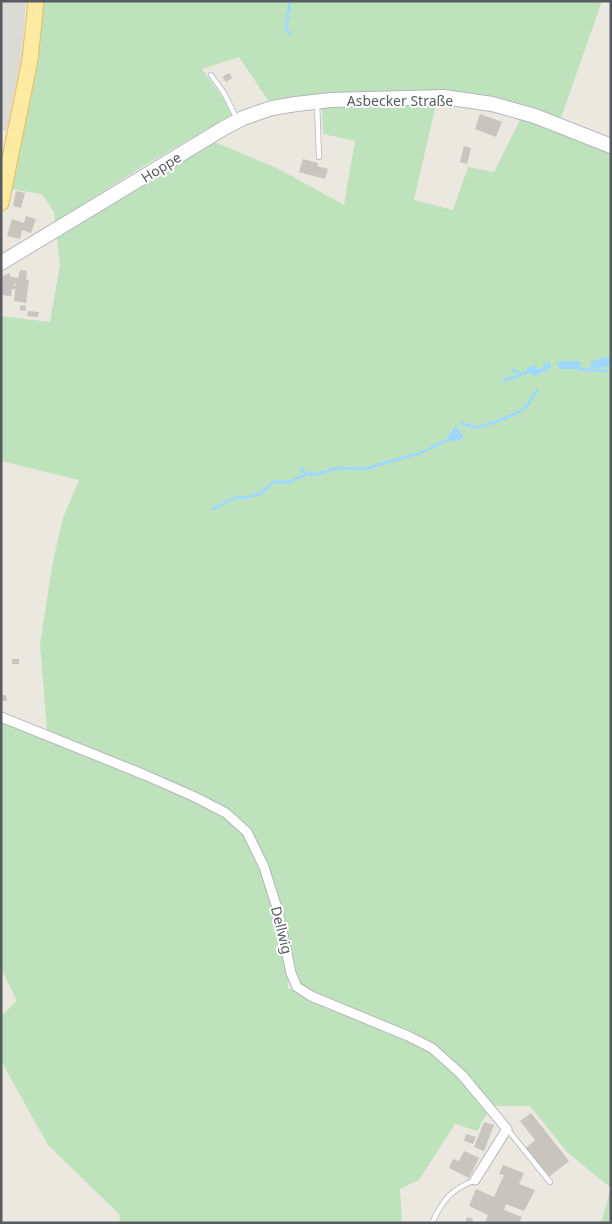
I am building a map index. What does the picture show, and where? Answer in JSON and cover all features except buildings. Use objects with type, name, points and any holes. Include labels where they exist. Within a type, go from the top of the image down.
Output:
[{"type":"main road","points":[[1,203],[30,60],[36,1]]},
{"type":"main road","name":"Asbecker Straße","points":[[324,101],[444,97],[492,104],[535,116],[611,146]]},
{"type":"main road","name":"Hoppe","points":[[1,263],[238,121],[272,108],[324,101]]},
{"type":"street","name":"Dellwig","points":[[1,717],[145,775],[226,813],[247,832],[264,867],[278,911],[291,973],[297,987],[310,996],[408,1036],[432,1048],[462,1075],[507,1129]]},
{"type":"street","points":[[476,1180],[507,1129]]},
{"type":"lane","points":[[211,75],[224,93],[238,121]]},
{"type":"lane","points":[[319,157],[324,101]]},
{"type":"lane","points":[[507,1129],[550,1182]]},
{"type":"lane","points":[[432,1223],[442,1202],[455,1190],[476,1180]]},
{"type":"shaded area","points":[[1,1],[26,1],[22,56],[7,131],[1,130]]},
{"type":"green space","points":[[44,1],[602,1],[561,118],[519,104],[474,95],[355,93],[268,100],[239,57],[202,69],[225,101],[231,115],[140,168],[55,222],[54,212],[42,194],[10,189],[39,48]]},
{"type":"green space","points":[[436,104],[414,200],[453,210],[468,167],[494,172],[520,120],[535,123],[611,151],[611,1188],[567,1152],[530,1106],[493,1106],[453,1062],[429,1042],[312,994],[298,981],[294,973],[290,954],[288,988],[432,1050],[450,1066],[489,1110],[477,1131],[455,1124],[419,1180],[400,1189],[402,1223],[120,1223],[119,1214],[48,1145],[1,1061],[1,1016],[17,1001],[1,969],[1,719],[114,765],[114,759],[47,731],[40,644],[53,561],[63,518],[79,480],[1,461],[1,316],[50,322],[60,265],[57,238],[215,142],[281,170],[344,205],[355,141],[323,134],[322,108]]},
{"type":"green space","points":[[611,1188],[611,1223],[596,1223],[602,1220]]},
{"type":"water","points":[[611,357],[611,366],[589,367],[591,362]]},
{"type":"water","points":[[560,361],[579,361],[582,365],[578,369],[560,369],[557,366]]},
{"type":"water","points":[[550,362],[551,368],[535,376],[527,372],[527,368],[536,365],[537,369],[544,368],[542,364]]},
{"type":"water","points":[[456,425],[464,438],[453,442],[448,437]]},
{"type":"waterway","points":[[290,1],[286,30],[290,33]]},
{"type":"waterway","points":[[578,369],[607,371]]},
{"type":"waterway","points":[[513,370],[522,374],[527,372]]},
{"type":"waterway","points":[[504,381],[522,374]]},
{"type":"waterway","points":[[461,423],[473,427],[493,423],[523,409],[538,390]]},
{"type":"waterway","points":[[213,509],[237,497],[245,498],[262,493],[273,482],[290,482],[306,474],[318,474],[337,468],[364,469],[420,453],[449,439]]},
{"type":"waterway","points":[[301,468],[306,474]]}]
